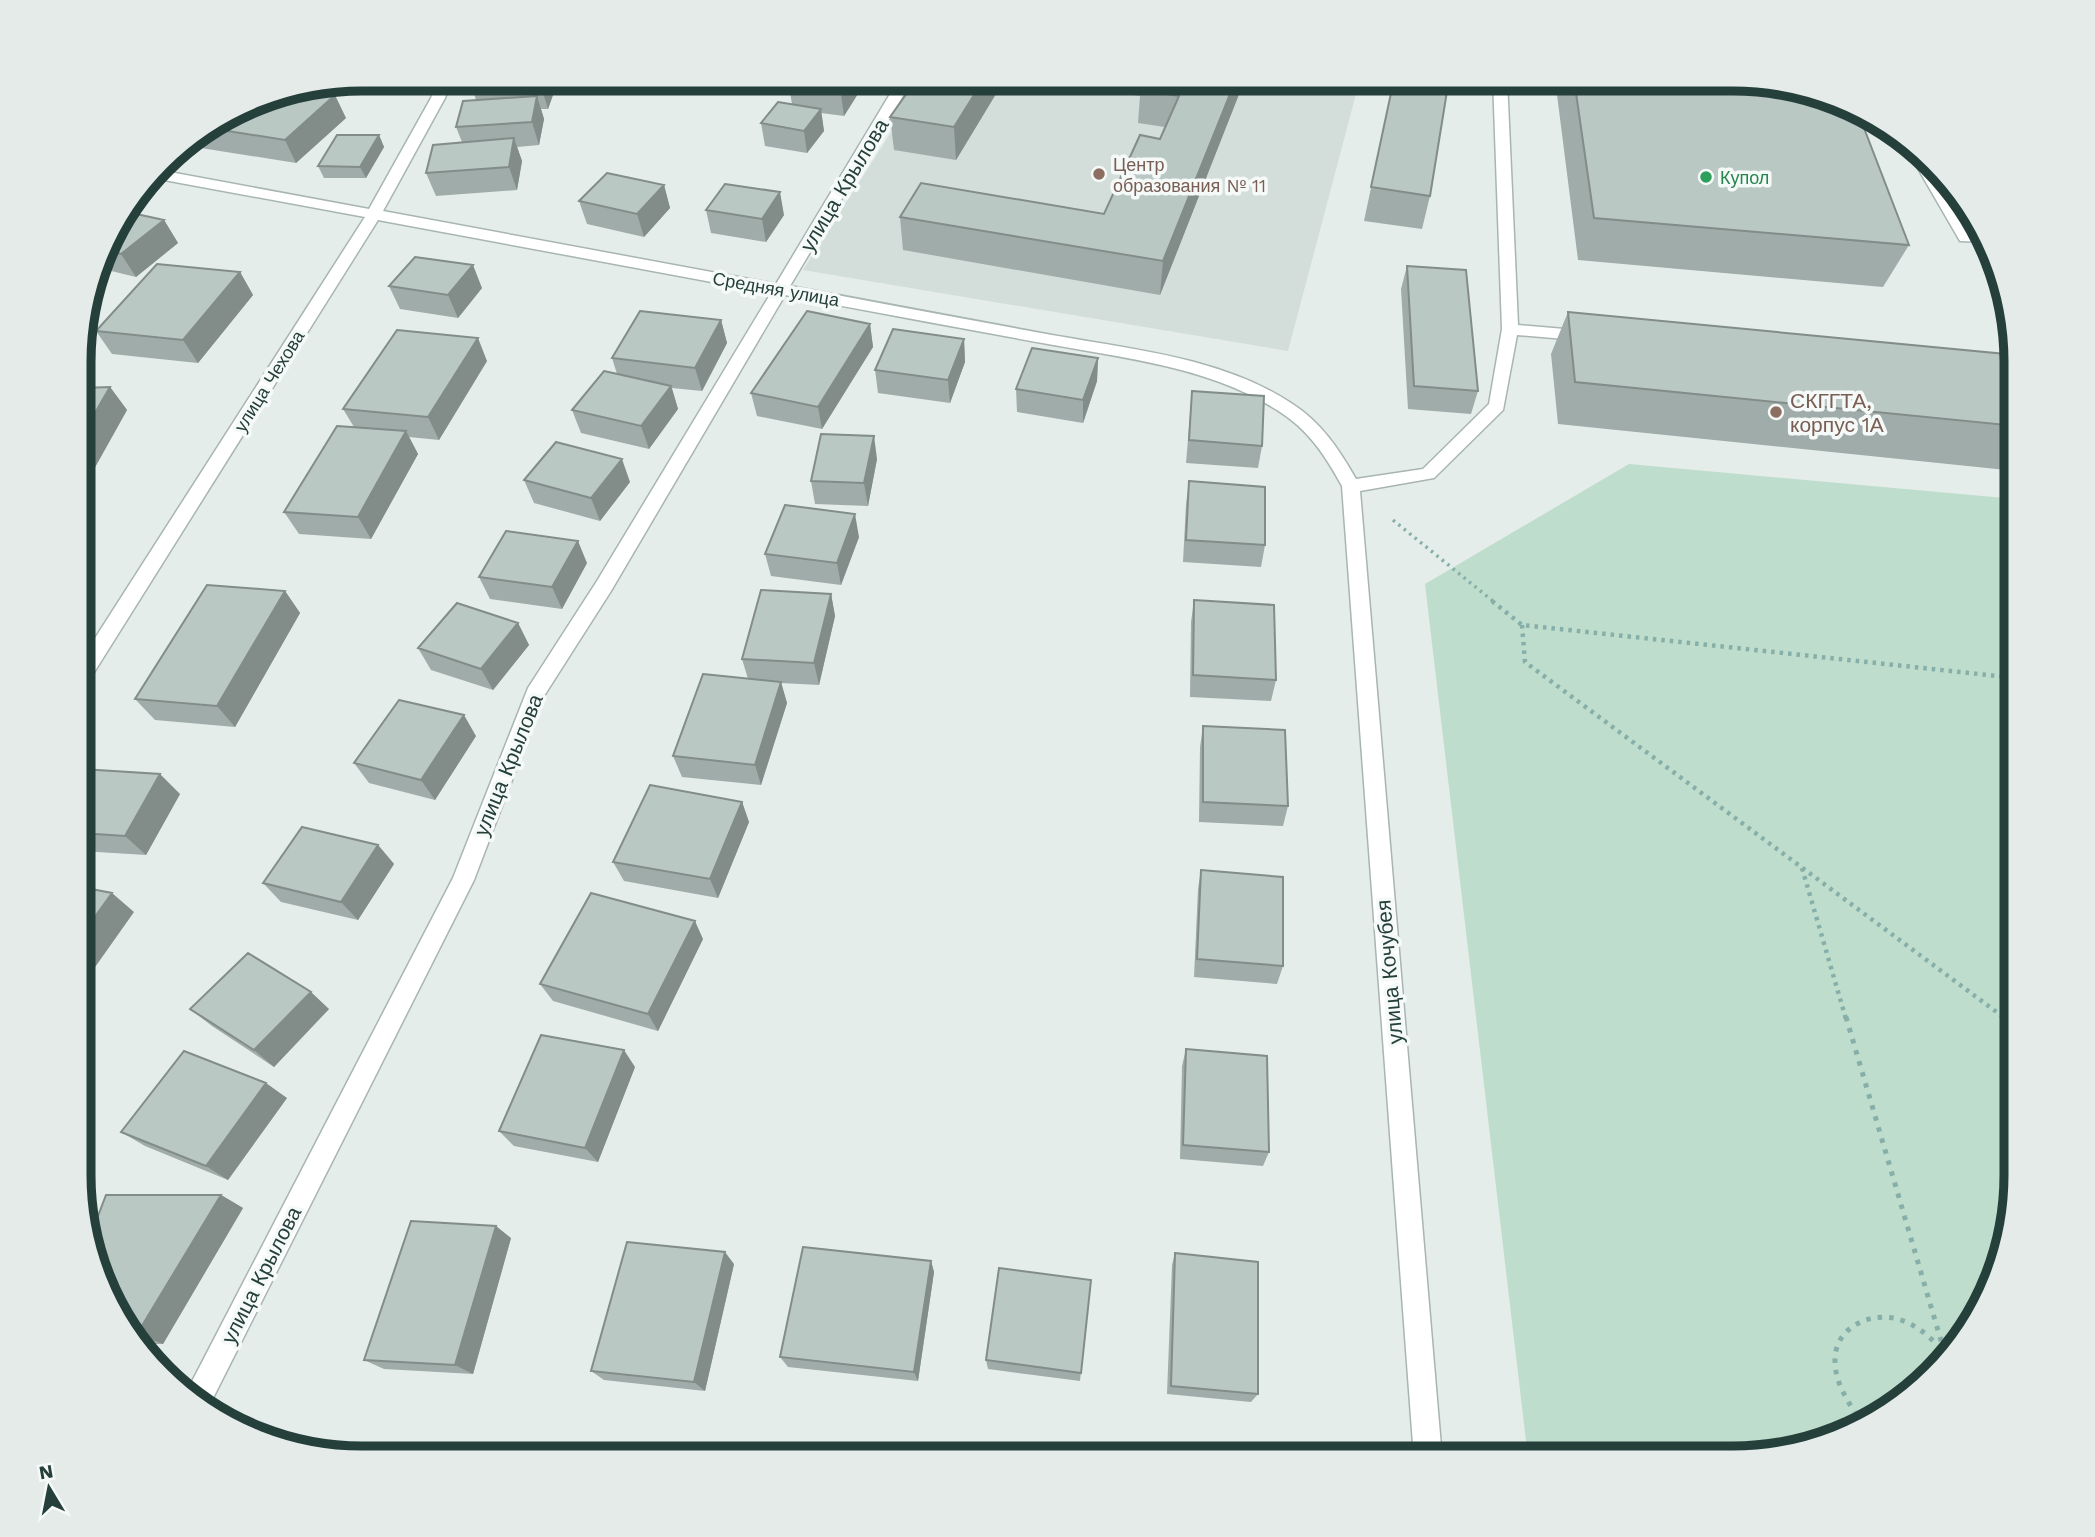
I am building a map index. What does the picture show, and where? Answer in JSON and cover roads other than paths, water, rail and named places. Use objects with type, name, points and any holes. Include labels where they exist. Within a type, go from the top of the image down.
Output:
[{"type":"street","name":"улица Чехова","points":[[91,661],[374,214],[441,91]]},
{"type":"street","name":"улица Крылова","points":[[201,1393],[463,880],[535,694],[611,575],[899,91]]},
{"type":"street","points":[[1351,486],[1429,474],[1497,406],[1510,329],[1500,91]]},
{"type":"street","points":[[1927,172],[1965,238],[1974,238]]},
{"type":"street","name":"Средняя улица","points":[[165,176],[1145,356],[1230,378],[1285,406],[1324,440],[1351,486]]},
{"type":"street","points":[[1510,329],[1605,338]]},
{"type":"street","name":"улица Кочубея","points":[[1351,486],[1427,1446]]},
{"type":"place","name":"Центр образования № 11","points":[[1099,174]]},
{"type":"place","name":"Купол","points":[[1706,177]]},
{"type":"place","name":"СКГГТА, корпус 1А","points":[[1776,412]]}]
